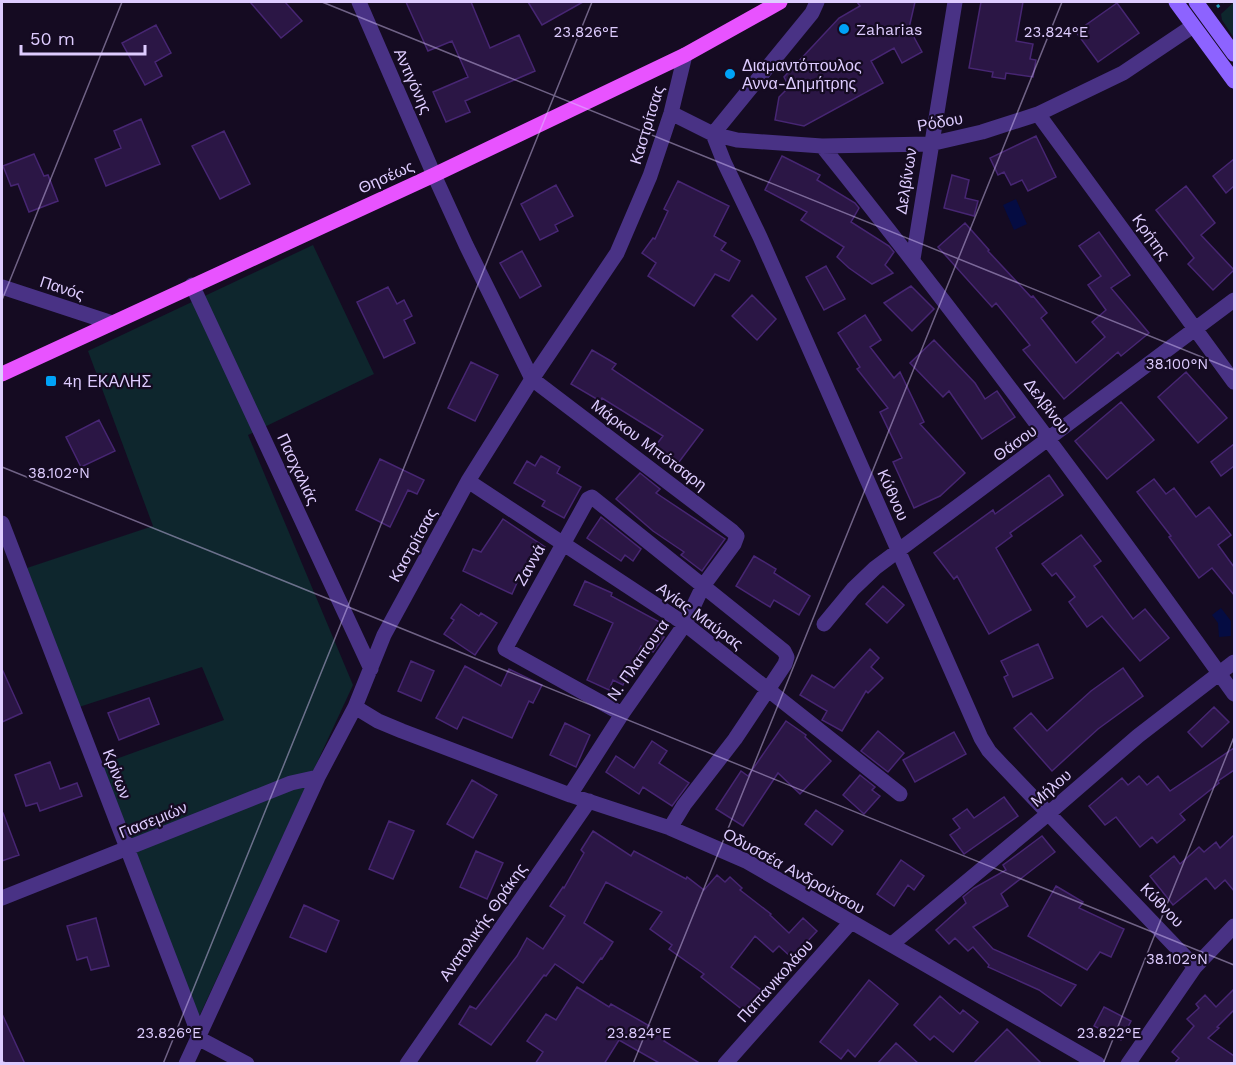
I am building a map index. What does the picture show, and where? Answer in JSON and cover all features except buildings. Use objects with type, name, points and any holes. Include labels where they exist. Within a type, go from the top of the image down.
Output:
[{"type":"main road","name":"Θησέως","points":[[2,374],[434,175],[685,55],[780,2]]},
{"type":"main road","points":[[1176,2],[1234,81]]},
{"type":"main road","points":[[1196,2],[1234,54]]},
{"type":"street","name":"Αντιγόνης","points":[[359,2],[466,245],[532,379]]},
{"type":"street","points":[[713,134],[812,13],[817,2]]},
{"type":"street","name":"Δελβίνων","points":[[913,259],[955,2]]},
{"type":"street","name":"Ρόδου","points":[[671,113],[713,134],[737,140],[822,146],[930,144],[982,132],[1038,114],[1123,73],[1193,26]]},
{"type":"street","name":"Καστρίτσας","points":[[186,1064],[318,777],[355,708],[384,635],[468,482],[532,379],[616,253],[650,176],[671,113],[685,55]]},
{"type":"street","name":"Κρήτης","points":[[1038,114],[1234,382]]},
{"type":"street","name":"Κύθνου","points":[[713,134],[723,162],[760,237],[981,738],[989,751],[1195,967]]},
{"type":"street","name":"Δελβίνου","points":[[822,146],[913,259],[1050,440],[1234,694]]},
{"type":"street","name":"Πασχαλιάς","points":[[192,285],[371,669]]},
{"type":"street","name":"Πανός","points":[[2,287],[112,323]]},
{"type":"street","name":"Θάσου","points":[[824,624],[853,589],[875,568],[1050,440],[1234,300]]},
{"type":"street","name":"Μάρκου Μπότσαρη","points":[[532,379],[732,531],[736,536],[734,544]]},
{"type":"street","name":"Αγίας Μαύρας","points":[[468,482],[685,624],[900,794]]},
{"type":"street","name":"Ζαννά","points":[[622,714],[505,649],[588,499],[592,497],[598,500],[703,586]]},
{"type":"street","name":"Κρίνων","points":[[2,523],[194,1022],[198,1038]]},
{"type":"street","name":"Ν. Πλαπουτα","points":[[570,795],[622,714],[685,624],[703,586],[734,544]]},
{"type":"street","points":[[670,828],[684,805],[735,739],[785,664],[787,657],[784,651],[703,586]]},
{"type":"street","name":"Μήλου","points":[[892,944],[1138,736],[1234,662]]},
{"type":"street","name":"Οδυσσέα Ανδρούτσου","points":[[355,708],[402,731],[570,795],[670,828],[746,861],[1098,1064]]},
{"type":"street","name":"Γιασεμιών","points":[[2,898],[291,783],[318,777]]},
{"type":"street","name":"Ανατολικής Θράκης","points":[[407,1064],[589,801]]},
{"type":"street","name":"Παπανικολάου","points":[[725,1064],[851,922]]},
{"type":"street","points":[[1128,1064],[1195,967],[1234,926]]},
{"type":"street","points":[[198,1038],[247,1064]]},
{"type":"shaded area","points":[[1234,2],[1234,38],[1222,20],[1221,14]]},
{"type":"shaded area","points":[[1016,199],[1027,224],[1014,230],[1003,205]]},
{"type":"shaded area","points":[[313,245],[374,374],[248,435],[353,685],[198,1019],[102,764],[224,720],[202,667],[79,707],[27,568],[153,526],[88,351]]},
{"type":"shaded area","points":[[1221,608],[1231,621],[1231,636],[1219,637],[1218,623],[1212,615]]},
{"type":"place","name":"Zaharias","points":[[844,29]]},
{"type":"place","name":"Διαμαντόπουλος Αννα-Δημήτρης","points":[[730,74]]},
{"type":"place","name":"4η ΕΚΑΛΗΣ","points":[[51,381]]}]
